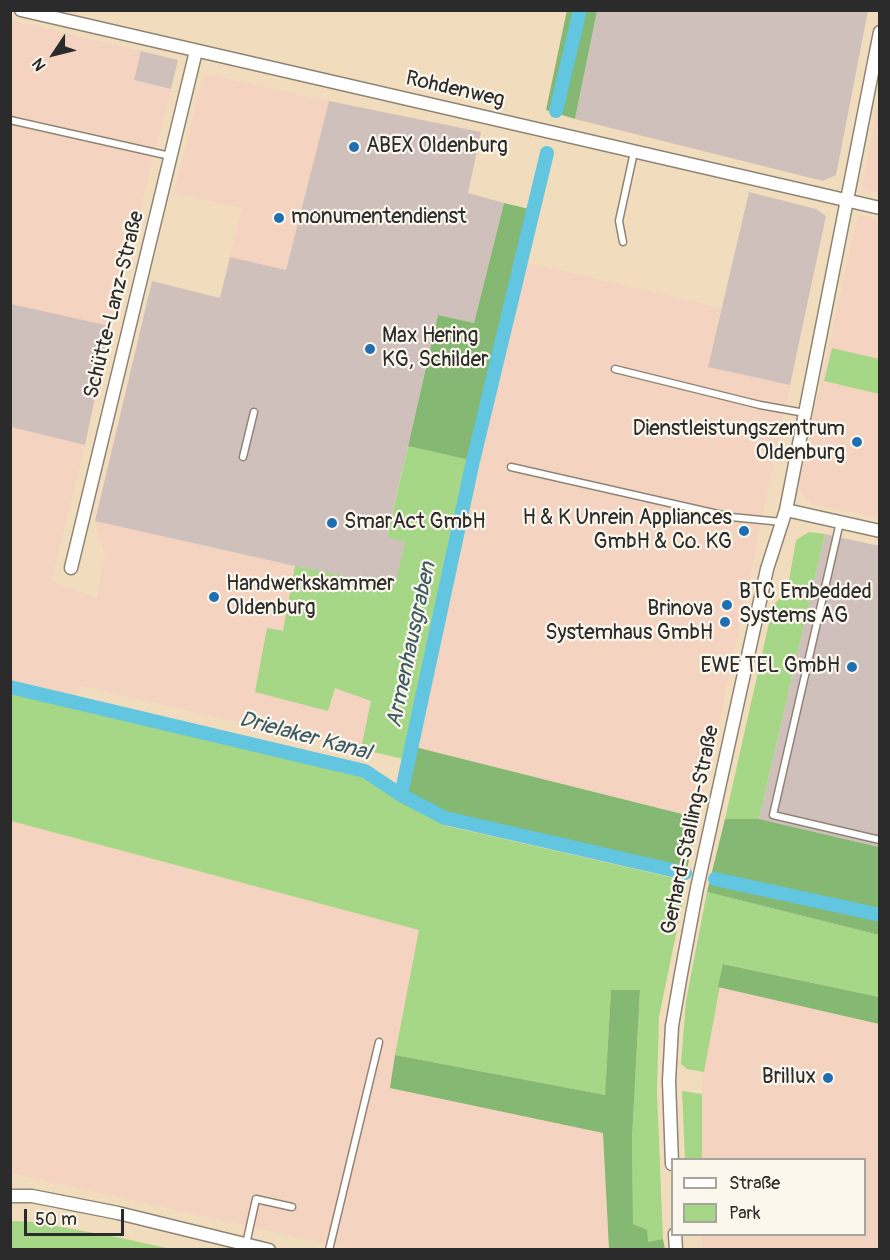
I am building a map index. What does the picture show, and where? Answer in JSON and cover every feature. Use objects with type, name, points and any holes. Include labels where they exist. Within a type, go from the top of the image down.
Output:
[{"type":"street","name":"Rohdenweg","points":[[21,10],[879,208]]},
{"type":"street","name":"Gerhard-Stalling-Straße","points":[[672,1158],[669,1081],[675,1005],[697,888],[767,569],[784,516],[879,32]]},
{"type":"street","name":"Schütte-Lanz-Straße","points":[[71,568],[196,51]]},
{"type":"street","points":[[784,516],[840,522],[879,531]]},
{"type":"street","points":[[10,1196],[32,1196],[118,1213],[269,1250]]},
{"type":"lane","points":[[10,120],[171,157]]},
{"type":"lane","points":[[623,242],[619,220],[634,152]]},
{"type":"lane","points":[[615,369],[805,414]]},
{"type":"lane","points":[[243,457],[254,412]]},
{"type":"lane","points":[[511,466],[731,517],[784,516]]},
{"type":"lane","points":[[840,522],[773,815],[879,840]]},
{"type":"lane","points":[[329,1250],[379,1042]]},
{"type":"lane","points":[[246,1244],[255,1199],[292,1207]]},
{"type":"shaded area","points":[[597,11],[868,11],[836,175],[823,181],[575,119]]},
{"type":"shaded area","points":[[11,20],[141,51],[134,80],[171,89],[110,326],[11,304]]},
{"type":"shaded area","points":[[141,51],[178,60],[171,89],[134,80]]},
{"type":"shaded area","points":[[204,74],[329,101],[286,270],[230,257],[242,208],[174,193]]},
{"type":"shaded area","points":[[879,95],[879,193],[862,189]]},
{"type":"shaded area","points":[[329,101],[481,132],[468,193],[504,203],[474,323],[438,315],[387,536],[405,542],[396,587],[95,521],[152,281],[220,298],[230,257],[286,270]]},
{"type":"shaded area","points":[[749,192],[816,209],[826,216],[790,385],[708,367]]},
{"type":"shaded area","points":[[858,215],[879,219],[879,359],[832,348],[824,381],[879,394],[879,518],[812,504],[800,490],[799,481]]},
{"type":"shaded area","points":[[524,262],[721,308],[708,367],[790,385],[698,818],[415,747]]},
{"type":"shaded area","points":[[11,304],[110,326],[85,445],[11,427]]},
{"type":"shaded area","points":[[11,427],[85,445],[51,581],[97,598],[105,556],[95,521],[396,587],[407,760],[79,686],[76,699],[11,683]]},
{"type":"shaded area","points":[[825,534],[879,546],[879,847],[759,819]]},
{"type":"shaded area","points":[[10,821],[419,930],[390,1088],[603,1133],[609,1249],[350,1249],[11,1173]]},
{"type":"shaded area","points":[[718,987],[879,1024],[880,1236],[877,1249],[702,1249],[702,1236],[866,1236],[866,1158],[702,1158],[702,1082]]},
{"type":"green space","points":[[567,10],[597,11],[575,119],[546,110]]},
{"type":"green space","points":[[504,203],[529,209],[469,460],[408,446],[438,315],[474,323]]},
{"type":"green space","points":[[832,348],[879,359],[879,394],[824,381]]},
{"type":"green space","points":[[408,446],[469,460],[407,760],[361,749],[371,701],[335,688],[328,711],[255,692],[267,628],[283,631],[295,566],[395,586],[405,542],[387,537]]},
{"type":"green space","points":[[809,532],[825,534],[759,819],[725,819],[773,605],[787,592],[796,540]]},
{"type":"green space","points":[[10,693],[362,776],[447,826],[687,881],[659,1017],[657,1092],[663,1239],[648,1242],[633,1224],[632,1138],[640,990],[611,991],[605,1095],[395,1055],[419,930],[11,821]]},
{"type":"green space","points":[[415,747],[698,818],[687,869],[446,814],[406,792]]},
{"type":"green space","points":[[725,819],[759,819],[879,847],[879,935],[707,892]]},
{"type":"green space","points":[[707,892],[879,935],[879,997],[724,964],[704,1072],[687,1069],[681,1064],[686,1001]]},
{"type":"green space","points":[[723,964],[879,997],[879,1024],[718,987]]},
{"type":"green space","points":[[611,990],[640,990],[632,1138],[633,1224],[647,1230],[648,1242],[663,1239],[665,1249],[609,1249],[603,1133],[390,1088],[395,1055],[605,1095]]},
{"type":"green space","points":[[682,1091],[702,1094],[702,1158],[685,1158]]},
{"type":"green space","points":[[11,1221],[34,1222],[171,1249],[11,1249]]},
{"type":"waterway","name":"Armenhausgraben","points":[[556,111],[580,10]]},
{"type":"waterway","name":"Armenhausgraben","points":[[401,795],[473,461],[547,153]]},
{"type":"waterway","name":"Drielaker Kanal","points":[[10,687],[365,771],[401,795],[445,818],[685,873]]},
{"type":"waterway","name":"Drielaker Kanal","points":[[715,879],[880,915]]},
{"type":"place","name":"ABEX Oldenburg","points":[[354,147]]},
{"type":"place","name":"monumentendienst","points":[[279,218]]},
{"type":"place","name":"Max Hering KG, Schilder","points":[[370,349]]},
{"type":"place","name":"Dienstleistungszentrum Oldenburg","points":[[857,442]]},
{"type":"place","name":"SmarAct GmbH","points":[[332,523]]},
{"type":"place","name":"H & K Unrein Appliances GmbH & Co. KG","points":[[744,531]]},
{"type":"place","name":"Handwerkskammer Oldenburg","points":[[214,597]]},
{"type":"place","name":"BTC Embedded Systems AG","points":[[727,605]]},
{"type":"place","name":"Brinova Systemhaus GmbH","points":[[725,622]]},
{"type":"place","name":"EWE TEL GmbH","points":[[852,667]]},
{"type":"place","name":"Brillux","points":[[828,1078]]}]
